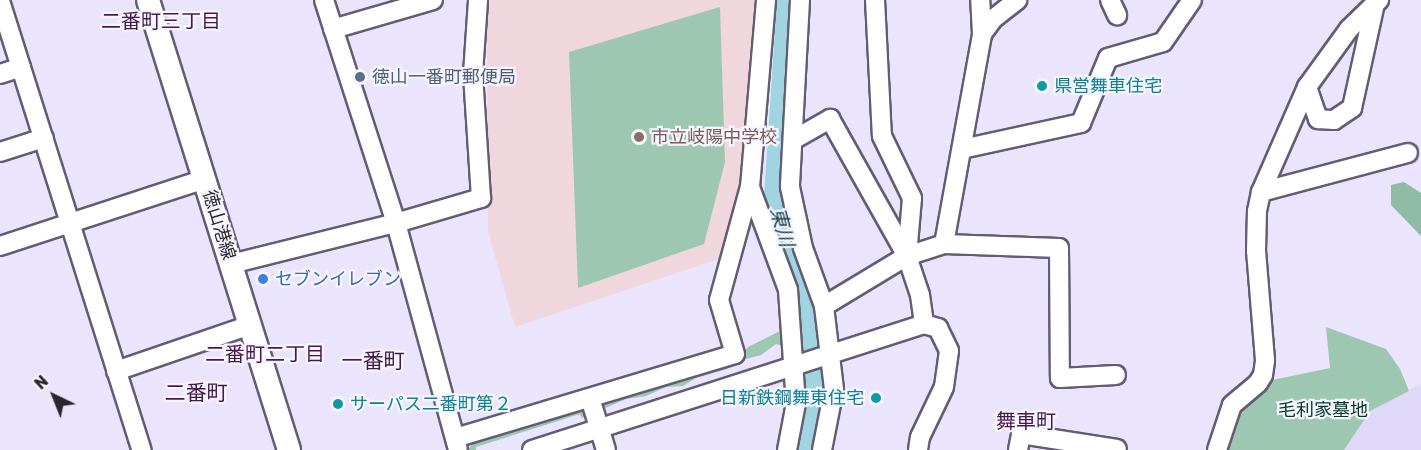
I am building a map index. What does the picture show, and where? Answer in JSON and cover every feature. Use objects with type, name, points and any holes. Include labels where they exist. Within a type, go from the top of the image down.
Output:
[{"type":"main road","name":"徳山港線","points":[[148,0],[289,450]]},
{"type":"street","points":[[324,0],[396,223],[457,444],[590,398],[735,354],[719,300],[750,187],[766,0]]},
{"type":"street","points":[[333,29],[433,0]]},
{"type":"street","points":[[231,264],[396,223],[482,198],[473,74],[478,0]]},
{"type":"street","points":[[800,0],[790,187],[803,248],[824,306],[830,354],[834,388],[822,450]]},
{"type":"street","points":[[876,0],[882,136],[912,198],[907,256]]},
{"type":"street","points":[[944,244],[982,34],[980,0]]},
{"type":"street","points":[[982,34],[993,19],[1017,0]]},
{"type":"street","points":[[962,149],[1081,123],[1108,58],[1163,42],[1191,0]]},
{"type":"street","points":[[0,1],[142,450]]},
{"type":"street","points":[[1307,87],[1318,119],[1334,120],[1352,108],[1377,1]]},
{"type":"street","points":[[1217,450],[1232,405],[1258,383],[1263,375],[1265,360],[1256,251],[1257,211],[1261,192],[1307,87],[1349,29],[1377,1]]},
{"type":"street","points":[[0,74],[21,67]]},
{"type":"street","points":[[793,140],[830,119],[907,256],[920,295],[924,324]]},
{"type":"street","points":[[0,152],[44,138]]},
{"type":"street","points":[[1261,192],[1408,153]]},
{"type":"street","points":[[0,246],[205,179]]},
{"type":"street","points":[[750,187],[788,290],[796,403],[787,450]]},
{"type":"street","points":[[824,306],[907,256],[944,244],[1059,248],[1060,378],[1116,375]]},
{"type":"street","points":[[532,450],[924,324],[938,328],[949,351],[944,387],[920,437],[918,450]]},
{"type":"street","points":[[116,371],[250,325]]},
{"type":"street","points":[[590,398],[606,450]]},
{"type":"street","points":[[1018,450],[1021,434],[1117,449]]},
{"type":"shaded area","points":[[487,0],[766,0],[733,254],[515,327],[488,231]]},
{"type":"shaded area","points":[[1404,182],[1421,193],[1421,236],[1391,205],[1391,185]]},
{"type":"shaded area","points":[[1421,384],[1421,450],[1344,450],[1370,411]]},
{"type":"green space","points":[[720,7],[725,162],[704,244],[578,288],[569,52]]},
{"type":"green space","name":"毛利家墓地","points":[[1326,327],[1386,349],[1400,369],[1409,391],[1370,411],[1344,450],[1220,450],[1229,422],[1263,382],[1330,368]]},
{"type":"green space","points":[[780,331],[783,346],[776,344],[761,355],[742,360],[727,369],[696,378],[683,386],[666,387],[646,396],[626,399],[601,410],[607,401],[740,357],[748,347]]},
{"type":"green space","points":[[583,408],[590,415],[582,418],[580,414],[476,447],[476,450],[468,450],[473,443]]},
{"type":"water","name":"東川","points":[[777,0],[791,0],[785,193],[816,321],[825,406],[817,450],[795,450],[807,397],[793,290],[764,196]]},
{"type":"place","name":"徳山一番町郵便局","points":[[360,77]]},
{"type":"place","name":"県営舞車住宅","points":[[1042,86]]},
{"type":"place","name":"市立岐陽中学校","points":[[639,137]]},
{"type":"place","name":"セブンイレブン","points":[[263,279]]},
{"type":"place","name":"日新鉄鋼舞東住宅","points":[[876,398]]},
{"type":"place","name":"サーパス二番町第２","points":[[338,404]]},
{"type":"district","name":"二番町三丁目","points":[[161,21]]},
{"type":"district","name":"二番町二丁目","points":[[265,354]]},
{"type":"district","name":"一番町","points":[[373,361]]},
{"type":"district","name":"二番町","points":[[196,393]]},
{"type":"district","name":"舞車町","points":[[1026,421]]}]
